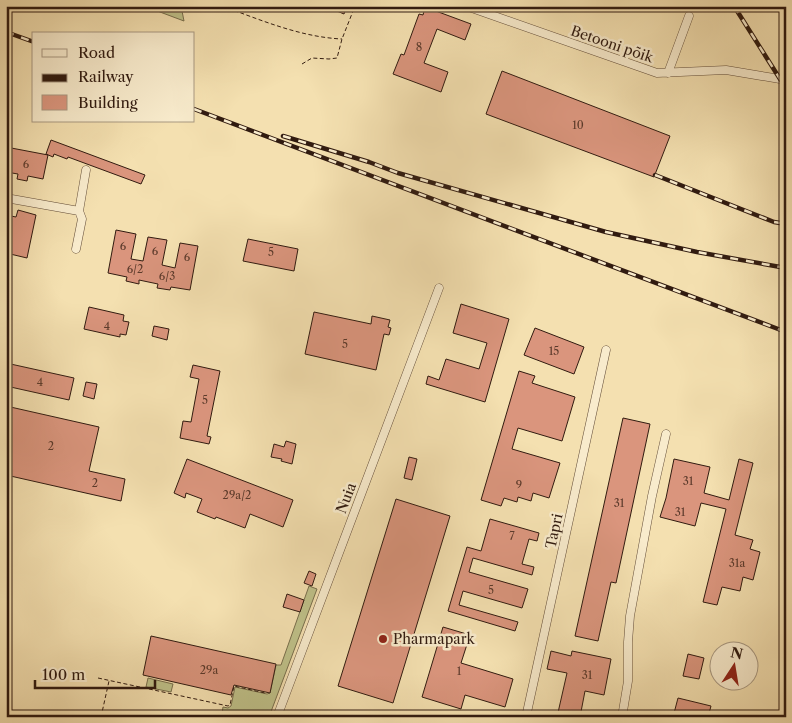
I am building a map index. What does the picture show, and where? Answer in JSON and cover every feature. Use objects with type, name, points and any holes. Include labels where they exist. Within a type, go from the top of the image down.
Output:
[{"type":"street","name":"Betooni põik","points":[[466,6],[657,73],[726,70],[786,79]]},
{"type":"street","points":[[668,73],[689,16]]},
{"type":"street","points":[[76,249],[82,219],[80,211],[86,170]]},
{"type":"street","points":[[6,198],[80,211]]},
{"type":"street","name":"Nuia","points":[[277,717],[439,288]]},
{"type":"street","name":"Tapri","points":[[526,717],[606,350]]},
{"type":"street","points":[[622,717],[628,681],[630,616],[652,496],[666,434]]},
{"type":"path","points":[[222,6],[296,32],[324,38],[342,39]]},
{"type":"path","points":[[302,64],[312,58],[337,58],[355,6]]},
{"type":"path","points":[[98,678],[228,706],[230,705],[234,686],[265,693]]},
{"type":"path","points":[[101,717],[110,680]]},
{"type":"green space","points":[[144,6],[181,6],[184,21]]},
{"type":"green space","points":[[309,586],[317,589],[269,717],[229,717],[222,714],[223,707],[228,708],[231,706],[235,687],[270,693],[276,665],[281,665]]},
{"type":"green space","points":[[148,678],[173,684],[171,692],[146,687]]},
{"type":"building","points":[[325,6],[347,6],[344,14]]},
{"type":"building","points":[[425,7],[471,24],[465,40],[437,29],[424,63],[448,72],[441,92],[393,74],[401,54],[404,55],[419,14],[423,15]]},
{"type":"building","points":[[502,71],[670,136],[654,177],[486,114]]},
{"type":"building","points":[[51,140],[145,175],[141,184],[68,157],[67,159],[54,154],[53,157],[46,154]]},
{"type":"building","points":[[6,147],[48,155],[43,179],[28,176],[27,181],[17,179],[18,174],[6,172]]},
{"type":"building","points":[[18,210],[36,215],[27,258],[6,253],[6,215],[16,217]]},
{"type":"building","points":[[116,230],[136,234],[131,259],[143,261],[148,237],[167,240],[162,265],[175,268],[180,243],[198,246],[190,290],[171,287],[170,290],[157,288],[158,284],[139,280],[139,284],[126,281],[127,277],[108,273]]},
{"type":"building","points":[[248,239],[298,249],[294,271],[243,261]]},
{"type":"building","points":[[461,304],[509,319],[485,402],[426,384],[428,376],[439,380],[446,359],[479,369],[487,343],[453,333]]},
{"type":"building","points":[[89,307],[124,315],[123,321],[129,322],[126,335],[120,334],[120,337],[84,329]]},
{"type":"building","points":[[314,312],[371,324],[372,316],[390,320],[388,327],[391,328],[389,335],[384,334],[376,370],[305,354]]},
{"type":"building","points":[[154,326],[169,329],[167,340],[152,336]]},
{"type":"building","points":[[535,328],[584,347],[574,374],[524,355]]},
{"type":"building","points":[[6,363],[74,378],[69,400],[6,386]]},
{"type":"building","points":[[193,365],[220,371],[207,436],[211,437],[209,444],[180,438],[183,421],[191,422],[199,379],[190,377]]},
{"type":"building","points":[[519,371],[535,376],[532,383],[575,397],[562,441],[518,428],[512,449],[560,463],[549,498],[533,493],[531,501],[518,497],[517,502],[504,498],[501,506],[481,500]]},
{"type":"building","points":[[86,382],[97,384],[94,399],[83,396]]},
{"type":"building","points":[[6,406],[99,427],[89,471],[125,479],[121,501],[6,475]]},
{"type":"building","points":[[623,418],[650,424],[616,583],[611,582],[598,641],[575,636]]},
{"type":"building","points":[[286,441],[296,444],[292,464],[281,461],[282,459],[271,457],[274,444],[284,447]]},
{"type":"building","points":[[409,457],[417,459],[412,480],[404,478]]},
{"type":"building","points":[[187,459],[293,500],[283,527],[250,514],[245,528],[197,512],[202,499],[186,493],[185,498],[174,493]]},
{"type":"building","points":[[674,459],[710,467],[704,493],[729,500],[739,459],[753,463],[735,535],[753,540],[750,549],[760,552],[753,580],[743,577],[740,591],[722,587],[717,605],[703,602],[726,509],[701,503],[695,526],[660,517]]},
{"type":"building","name":"Pharmapark","points":[[396,499],[450,516],[393,703],[338,686]]},
{"type":"building","points":[[490,519],[539,533],[537,541],[529,539],[522,564],[534,567],[532,575],[473,558],[469,572],[528,589],[522,608],[463,591],[459,605],[518,622],[515,631],[448,611],[467,547],[481,551]]},
{"type":"building","points":[[309,571],[316,574],[312,586],[304,583]]},
{"type":"building","points":[[287,594],[304,600],[300,612],[283,607]]},
{"type":"building","points":[[443,627],[470,635],[461,663],[513,679],[505,707],[465,695],[461,709],[422,697]]},
{"type":"building","points":[[151,636],[276,664],[270,693],[234,685],[231,695],[143,675]]},
{"type":"building","points":[[551,651],[571,656],[572,651],[611,659],[604,695],[585,691],[580,717],[557,717],[567,673],[547,669]]},
{"type":"building","points":[[688,654],[704,658],[699,679],[683,676]]},
{"type":"building","points":[[678,698],[711,706],[708,717],[673,717]]},
{"type":"railway","points":[[734,6],[786,86]]},
{"type":"railway","points":[[6,32],[32,41]]},
{"type":"railway","points":[[195,109],[786,332]]},
{"type":"railway","points":[[283,136],[369,162],[398,173],[606,232],[697,252],[786,268]]},
{"type":"railway","points":[[655,175],[774,222],[786,224]]},
{"type":"place","name":"Pharmapark","points":[[383,639]]}]
